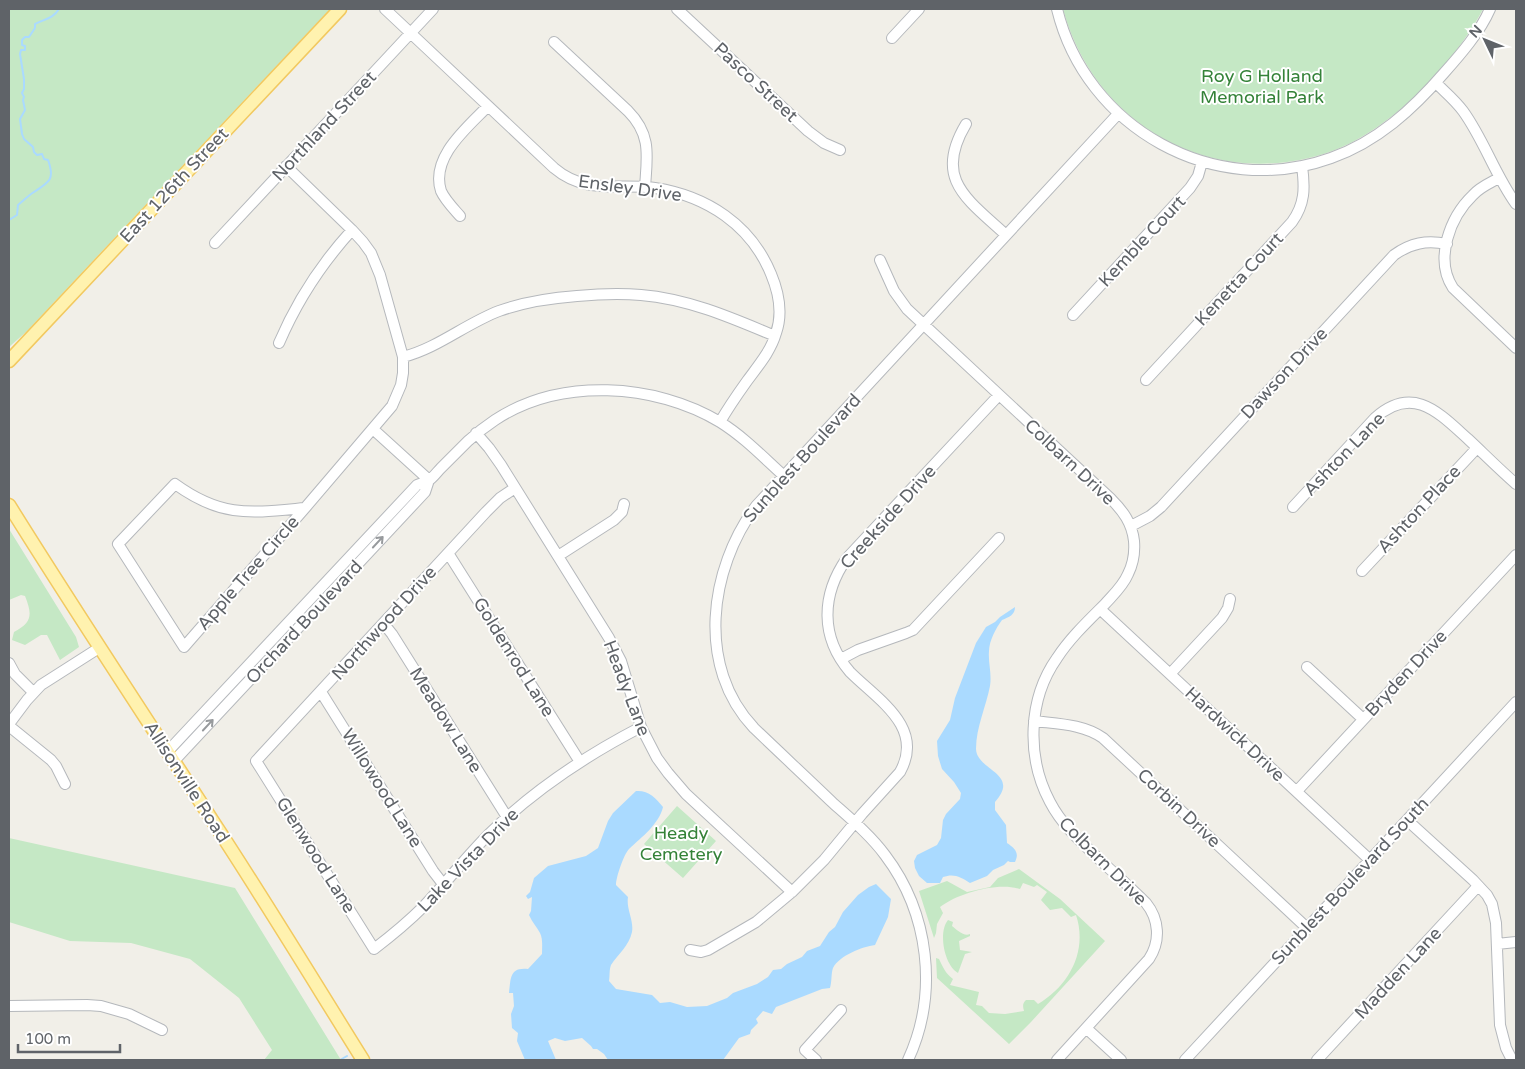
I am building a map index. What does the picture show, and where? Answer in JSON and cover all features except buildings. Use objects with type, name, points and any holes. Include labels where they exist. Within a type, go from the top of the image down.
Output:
[{"type":"main road","name":"East 126th Street","points":[[9,362],[340,9]]},
{"type":"main road","name":"Allisonville Road","points":[[9,505],[99,648],[212,819],[363,1060]]},
{"type":"street","name":"Ensley Drive","points":[[385,9],[554,168],[568,178],[592,186],[645,188],[680,193],[707,204],[733,222],[753,242],[768,268],[777,290],[780,314],[776,336],[765,357],[720,422]]},
{"type":"street","name":"Northland Street","points":[[215,243],[433,9]]},
{"type":"street","name":"Pasco Street","points":[[677,9],[808,131],[824,143],[840,150]]},
{"type":"street","points":[[892,38],[919,9]]},
{"type":"street","points":[[1058,9],[1066,37],[1079,64],[1096,90],[1118,114],[1158,143],[1202,162],[1232,168],[1256,170],[1278,170],[1332,158],[1371,139],[1406,113],[1436,83],[1467,45],[1490,9]]},
{"type":"street","points":[[554,42],[639,123],[644,132],[646,144],[645,188]]},
{"type":"street","points":[[1436,83],[1458,104],[1468,118],[1499,178],[1516,204]]},
{"type":"street","points":[[460,216],[441,190],[440,174],[442,162],[451,147],[488,106]]},
{"type":"street","name":"Sunblest Boulevard","points":[[908,1060],[920,1029],[926,988],[926,967],[920,927],[910,897],[898,874],[879,848],[744,717],[730,695],[719,656],[716,634],[716,609],[720,582],[726,560],[736,537],[756,506],[1118,114]]},
{"type":"street","points":[[966,124],[956,141],[954,149],[952,168],[955,177],[964,196],[1006,235]]},
{"type":"street","name":"Kemble Court","points":[[1073,315],[1190,188],[1198,176],[1202,162]]},
{"type":"street","points":[[286,166],[366,246],[378,267],[403,357],[402,379],[397,396],[389,411],[305,508]]},
{"type":"street","name":"Kenetta Court","points":[[1146,380],[1292,222],[1304,196],[1302,166]]},
{"type":"street","points":[[1499,178],[1479,190],[1464,205],[1454,222],[1446,244],[1444,262],[1450,284],[1460,296],[1516,348]]},
{"type":"street","points":[[279,344],[290,317],[308,286],[328,258],[352,230]]},
{"type":"street","name":"Dawson Drive","points":[[1131,526],[1150,516],[1161,507],[1394,255],[1407,247],[1419,243],[1431,241],[1446,244]]},
{"type":"street","name":"Colbarn Drive","points":[[880,260],[897,296],[907,309],[1117,505],[1131,526],[1134,551],[1131,567],[1121,585],[1055,660],[1042,688],[1034,721],[1033,744],[1037,768],[1044,790],[1054,810],[1072,833],[1146,903],[1154,914],[1156,941],[1152,956],[1057,1060]]},
{"type":"street","points":[[403,357],[429,348],[486,317],[514,306],[545,299],[599,294],[641,295],[677,300],[715,312],[776,336]]},
{"type":"street","name":"Orchard Boulevard","points":[[171,756],[425,492],[429,480],[476,433],[505,414],[532,403],[561,395],[600,390],[633,392],[695,409],[720,422],[784,476]]},
{"type":"street","name":"Creekside Drive","points":[[690,950],[701,952],[708,950],[766,914],[792,892],[824,860],[854,822],[900,772],[905,764],[908,745],[904,729],[898,718],[850,672],[831,639],[827,611],[831,588],[841,567],[854,551],[999,395]]},
{"type":"street","name":"Ashton Lane","points":[[1293,507],[1375,418],[1394,406],[1405,403],[1414,403],[1432,408],[1516,484]]},
{"type":"street","points":[[374,430],[429,480]]},
{"type":"street","name":"Heady Lane","points":[[476,433],[489,448],[610,638],[626,678],[641,727],[657,758],[680,788],[792,892]]},
{"type":"street","name":"Ashton Place","points":[[1362,571],[1476,448]]},
{"type":"street","name":"Apple Tree Circle","points":[[175,484],[198,499],[232,510],[260,512],[305,508],[184,647],[118,544],[175,484]]},
{"type":"street","name":"Northwood Drive","points":[[256,761],[495,503],[515,488]]},
{"type":"street","points":[[558,556],[614,520],[622,512],[624,504]]},
{"type":"street","points":[[841,659],[858,650],[913,630],[999,538]]},
{"type":"street","name":"Goldenrod Lane","points":[[448,553],[580,762]]},
{"type":"street","name":"Bryden Drive","points":[[1297,792],[1516,555]]},
{"type":"street","points":[[1170,674],[1222,618],[1228,608],[1230,599]]},
{"type":"street","name":"Hardwick Drive","points":[[1100,609],[1370,860]]},
{"type":"street","name":"Meadow Lane","points":[[384,624],[507,817]]},
{"type":"street","points":[[65,784],[51,760],[9,725],[33,692],[47,680],[99,648]]},
{"type":"street","points":[[9,664],[33,692]]},
{"type":"street","points":[[1307,667],[1364,719]]},
{"type":"street","name":"Willowood Lane","points":[[321,692],[443,884]]},
{"type":"street","name":"Sunblest Boulevard South","points":[[1185,1060],[1516,702]]},
{"type":"street","name":"Corbin Drive","points":[[1034,721],[1078,726],[1103,738],[1307,928]]},
{"type":"street","name":"Lake Vista Drive","points":[[374,949],[416,913],[478,845],[531,797],[580,762],[641,727]]},
{"type":"street","name":"Glenwood Lane","points":[[256,761],[374,949]]},
{"type":"street","points":[[1407,820],[1487,895],[1494,909],[1500,1025],[1506,1048],[1512,1060]]},
{"type":"street","name":"Madden Lane","points":[[1317,1060],[1478,886]]},
{"type":"street","points":[[1497,944],[1516,942]]},
{"type":"street","points":[[9,1006],[101,1006],[129,1014],[162,1030]]},
{"type":"street","points":[[816,1060],[805,1050],[841,1010]]},
{"type":"street","points":[[1086,1028],[1121,1060]]},
{"type":"green space","points":[[9,9],[330,9],[26,332],[9,347]]},
{"type":"green space","name":"Roy G Holland Memorial Park","points":[[1063,9],[1483,9],[1471,30],[1438,73],[1419,93],[1376,128],[1332,151],[1288,162],[1245,163],[1204,156],[1166,140],[1131,117],[1102,87],[1079,51]]},
{"type":"green space","points":[[9,529],[76,637],[79,647],[60,660],[47,635],[41,635],[25,645],[12,640],[14,632],[28,621],[30,613],[25,596],[21,595],[9,600]]},
{"type":"green space","name":"Heady Cemetery","points":[[677,806],[716,841],[683,878],[644,844]]},
{"type":"green space","points":[[9,838],[235,888],[341,1060],[264,1060],[272,1050],[239,998],[190,959],[131,943],[70,941],[9,922]]},
{"type":"green space","points":[[1019,869],[1060,899],[1105,941],[1009,1044],[937,978],[936,958],[939,959],[946,972],[953,979],[950,985],[979,992],[976,1005],[982,1006],[989,1013],[1005,1014],[1024,1011],[1023,1005],[1026,1000],[1034,1000],[1038,1004],[1059,988],[1073,966],[1079,942],[1079,928],[1076,915],[1071,917],[1062,908],[1050,910],[1041,900],[1047,892],[1037,885],[1034,887],[1023,883],[1020,889],[1011,887],[990,888],[957,897],[940,907],[943,913],[937,924],[934,938],[919,891],[947,881],[967,892],[990,887],[998,878]]},
{"type":"green space","points":[[948,920],[953,922],[952,926],[961,933],[965,935],[970,934],[970,936],[959,941],[960,950],[972,952],[965,954],[958,973],[949,963],[944,948],[943,932]]},
{"type":"water","points":[[1015,607],[1013,614],[1002,620],[990,643],[990,686],[979,725],[976,749],[978,756],[983,762],[1001,778],[1002,792],[995,802],[995,810],[1006,825],[1007,843],[1016,851],[1017,856],[1015,862],[1008,861],[987,876],[970,883],[960,877],[951,875],[943,877],[940,883],[927,883],[919,876],[914,861],[917,855],[937,845],[941,838],[943,820],[960,799],[961,793],[942,769],[938,756],[937,741],[950,720],[955,698],[976,643],[986,627]]},
{"type":"water","points":[[636,791],[651,795],[663,807],[654,825],[627,852],[617,877],[616,885],[628,897],[632,932],[623,950],[610,967],[609,981],[616,989],[652,995],[660,1003],[670,1002],[687,1007],[707,1006],[757,984],[768,977],[773,970],[781,969],[802,957],[807,951],[820,946],[829,932],[835,927],[843,912],[858,895],[869,887],[876,884],[891,899],[888,917],[875,945],[852,952],[836,963],[832,970],[830,988],[822,989],[776,1007],[772,1014],[763,1011],[756,1019],[758,1023],[751,1030],[750,1034],[739,1038],[723,1060],[608,1060],[604,1054],[597,1049],[593,1049],[582,1038],[565,1041],[555,1038],[548,1041],[556,1060],[525,1060],[517,1041],[518,1033],[512,1028],[513,993],[509,993],[514,972],[528,969],[542,954],[542,938],[529,915],[532,897],[528,899],[526,896],[530,892],[534,878],[548,866],[586,856],[598,848],[613,813]]},
{"type":"waterway","points":[[9,220],[17,215],[18,205],[44,185],[51,176],[48,160],[44,159],[42,154],[37,155],[22,134],[20,119],[25,110],[22,93],[24,79],[20,54],[21,50],[25,50],[22,40],[25,37],[29,37],[35,28],[35,24],[51,17],[59,9]]},
{"type":"waterway","points":[[340,1060],[347,1056]]}]
